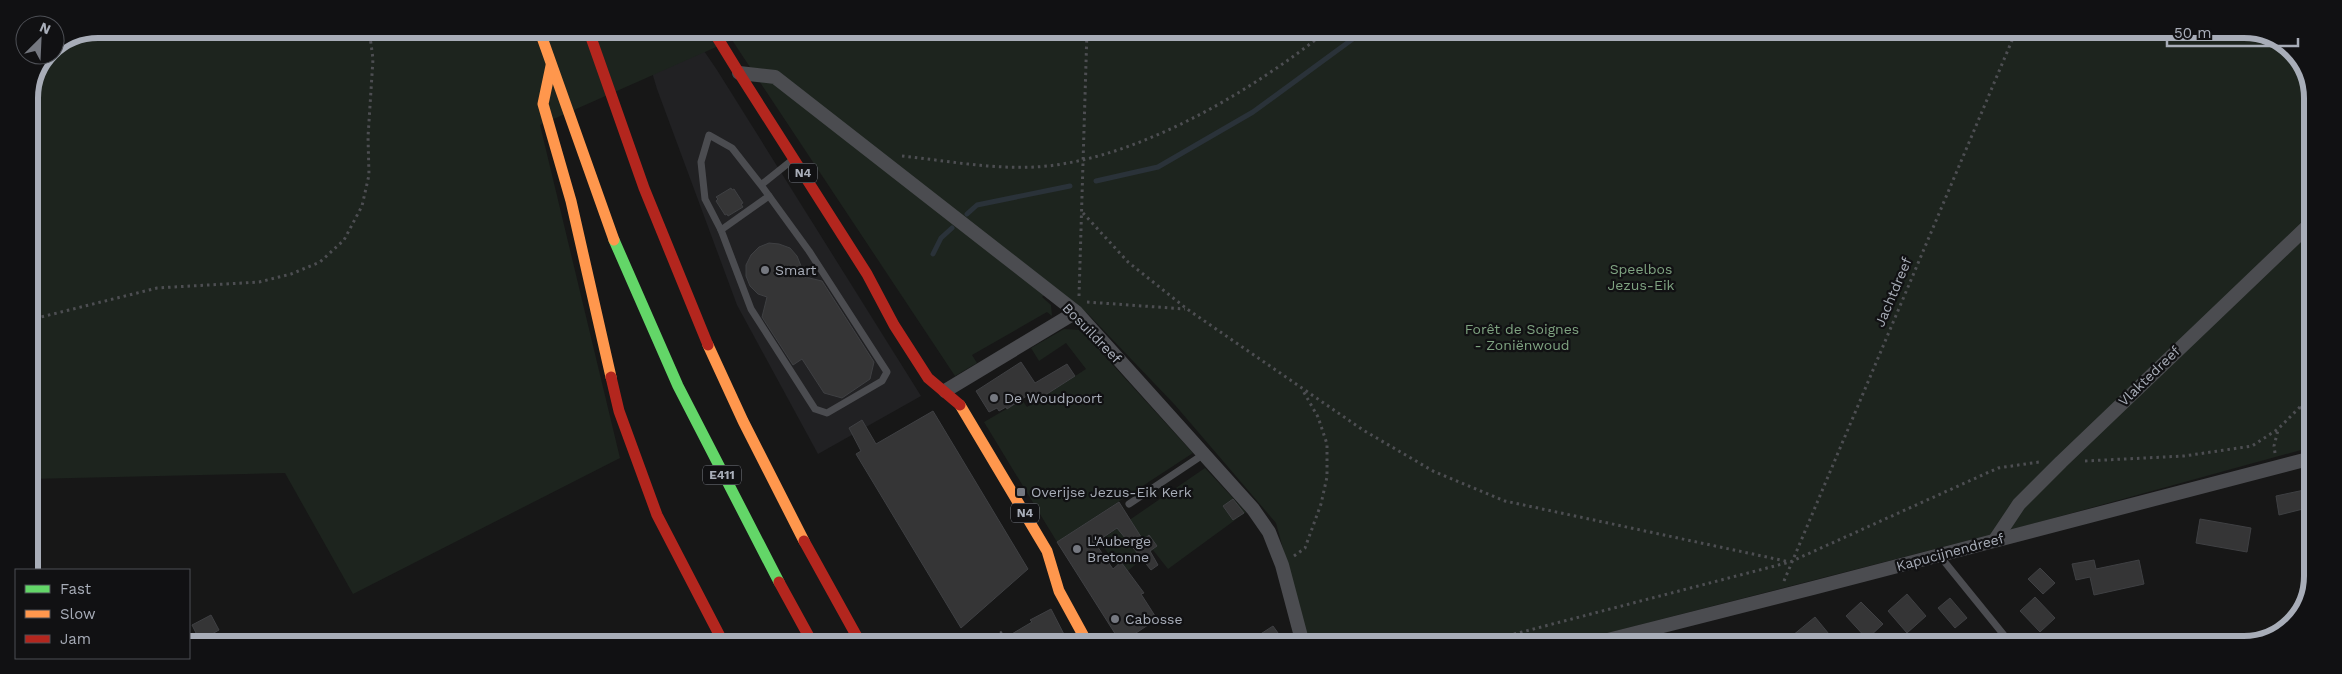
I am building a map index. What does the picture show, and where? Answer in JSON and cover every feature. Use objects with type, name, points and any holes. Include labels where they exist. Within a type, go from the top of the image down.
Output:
[{"type":"main road","name":"E411","points":[[542,38],[615,241],[660,346],[733,499],[809,636]]},
{"type":"main road","points":[[591,38],[618,123],[658,228],[693,309],[770,478],[857,636]]},
{"type":"main road","name":"N4","points":[[718,38],[867,274],[894,325],[928,378],[959,403],[1047,551],[1059,591],[1084,636]]},
{"type":"main road","points":[[551,66],[543,104],[571,201],[618,411],[657,515],[720,636]]},
{"type":"street","name":"Bosuildreef","points":[[740,73],[775,77],[1077,306],[1253,509],[1269,532],[1282,565],[1301,636]]},
{"type":"street","name":"Vlaktedreef","points":[[1995,540],[2019,504],[2304,229]]},
{"type":"street","points":[[945,391],[1077,306]]},
{"type":"street","name":"Kapucijnendreef","points":[[1619,636],[2304,460]]},
{"type":"lane","points":[[708,135],[732,148],[761,184],[809,251],[887,372],[882,381],[826,413],[815,409],[752,309],[721,230],[705,199],[702,162],[708,135]]},
{"type":"lane","points":[[761,184],[794,159]]},
{"type":"lane","points":[[721,230],[769,196]]},
{"type":"lane","points":[[1129,504],[1204,454]]},
{"type":"lane","points":[[1939,554],[2005,636]]},
{"type":"path","points":[[38,318],[157,288],[259,282],[292,274],[320,262],[344,240],[362,206],[368,175],[368,137],[373,59],[370,38]]},
{"type":"path","points":[[1087,38],[1083,213],[1077,306],[1187,309]]},
{"type":"path","points":[[873,152],[1003,167],[1047,166],[1083,161],[1126,147],[1170,128],[1234,95],[1296,56],[1318,38]]},
{"type":"path","name":"Jachtdreef","points":[[1790,562],[2013,38]]},
{"type":"path","points":[[1083,213],[1128,262],[1187,309],[1363,430],[1433,471],[1505,501],[1790,562]]},
{"type":"path","points":[[1282,565],[1305,548],[1321,504],[1327,477],[1328,444],[1318,417],[1302,388]]},
{"type":"path","points":[[2304,401],[2299,408],[2304,407]]},
{"type":"path","points":[[2278,429],[2274,446],[2278,467]]},
{"type":"path","points":[[1507,636],[1790,562]]},
{"type":"path","points":[[996,636],[1002,632]]},
{"type":"shaded area","points":[[642,38],[695,38],[921,396],[818,454],[737,305],[657,89]]},
{"type":"green space","name":"Forêt de Soignes - Zoniënwoud","points":[[97,38],[2252,38],[2268,42],[2281,50],[2290,58],[2300,74],[2304,93],[2304,449],[2032,524],[1596,636],[1307,636],[1276,523],[1175,405],[1089,315],[1053,288],[1042,297],[1051,305],[1052,316],[1047,312],[972,355],[977,363],[955,376],[732,40],[540,125],[620,458],[353,594],[285,473],[38,479],[38,97],[42,74],[47,65],[65,65],[65,47],[74,42]]},
{"type":"green space","points":[[1064,329],[1081,330],[1193,453],[1057,542],[984,422],[1022,400],[1027,407],[1086,369],[1066,343],[1039,361],[1031,348]]},
{"type":"green space","points":[[1205,468],[1246,512],[1168,569],[1153,550],[1124,574],[1099,541]]},
{"type":"building","points":[[731,188],[732,190],[734,189],[743,203],[741,204],[743,207],[728,216],[727,214],[725,215],[716,201],[718,199],[716,197]]},
{"type":"building","points":[[769,243],[790,248],[797,256],[801,266],[801,276],[822,281],[874,362],[870,379],[842,398],[824,393],[802,359],[793,365],[762,317],[767,297],[758,294],[750,286],[746,276],[746,265],[751,255],[759,247]]},
{"type":"building","points":[[1021,362],[1035,383],[1067,364],[1075,376],[1036,401],[1031,393],[1007,409],[1006,407],[999,411],[997,408],[989,412],[976,391]]},
{"type":"building","points":[[933,411],[1028,569],[961,628],[856,454],[861,451],[849,428],[862,420],[876,444]]},
{"type":"building","points":[[2304,490],[2304,509],[2279,515],[2276,496]]},
{"type":"building","points":[[1233,499],[1244,513],[1233,520],[1223,506]]},
{"type":"building","points":[[1119,502],[1143,540],[1149,535],[1157,546],[1150,551],[1158,565],[1151,570],[1117,528],[1095,543],[1113,569],[1121,562],[1144,593],[1141,594],[1157,619],[1132,636],[1117,636],[1057,542]]},
{"type":"building","points":[[2200,519],[2251,528],[2247,552],[2196,543]]},
{"type":"building","points":[[2094,560],[2096,569],[2139,560],[2144,584],[2094,595],[2090,577],[2076,580],[2072,564]]},
{"type":"building","points":[[2040,568],[2055,583],[2043,594],[2028,579]]},
{"type":"building","points":[[1907,594],[1926,616],[1907,633],[1888,611]]},
{"type":"building","points":[[2035,597],[2055,618],[2040,632],[2020,611]]},
{"type":"building","points":[[1950,598],[1967,618],[1955,628],[1938,608]]},
{"type":"building","points":[[1861,602],[1883,624],[1870,636],[1864,636],[1846,616]]},
{"type":"building","points":[[1051,609],[1065,636],[1008,636],[1032,622],[1030,620]]},
{"type":"building","points":[[211,615],[219,630],[209,636],[198,636],[192,625]]},
{"type":"building","points":[[1815,617],[1831,636],[1792,636]]},
{"type":"building","points":[[1273,626],[1280,636],[1257,636]]},
{"type":"waterway","points":[[1096,181],[1158,167],[1253,112],[1354,38]]},
{"type":"waterway","points":[[967,214],[977,205],[1070,186]]},
{"type":"waterway","points":[[933,254],[941,238],[952,228]]},
{"type":"traffic: fast","points":[[614,240],[678,386],[779,582]]},
{"type":"traffic: slow","points":[[542,38],[614,240]]},
{"type":"traffic: slow","points":[[551,66],[543,104],[571,201],[611,377]]},
{"type":"traffic: slow","points":[[708,345],[743,421],[804,541]]},
{"type":"traffic: slow","points":[[960,405],[1047,551],[1059,591],[1084,636]]},
{"type":"traffic: jam","points":[[591,38],[644,188],[708,345]]},
{"type":"traffic: jam","points":[[718,38],[739,73]]},
{"type":"traffic: jam","points":[[739,73],[867,274],[894,325],[928,378],[960,405]]},
{"type":"traffic: jam","points":[[611,377],[619,411],[657,515],[720,636]]},
{"type":"traffic: jam","points":[[804,541],[857,636]]},
{"type":"traffic: jam","points":[[779,582],[809,636]]},
{"type":"place","name":"Smart","points":[[765,270]]},
{"type":"place","name":"De Woudpoort","points":[[994,398]]},
{"type":"place","name":"Overijse Jezus-Eik Kerk","points":[[1021,492]]},
{"type":"place","name":"L'Auberge Bretonne","points":[[1077,549]]},
{"type":"place","name":"Cabosse","points":[[1115,619]]},
{"type":"park label","name":"Speelbos Jezus-Eik","points":[[1641,278]]}]
